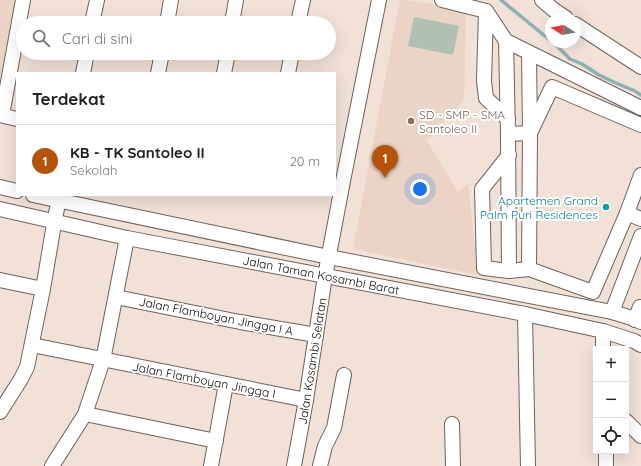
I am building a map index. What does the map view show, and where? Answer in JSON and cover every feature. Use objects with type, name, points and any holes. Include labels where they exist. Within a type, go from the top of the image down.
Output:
[{"type":"street","points":[[20,16],[23,0]]},
{"type":"street","points":[[94,16],[97,0]]},
{"type":"street","points":[[168,16],[171,0]]},
{"type":"street","points":[[233,16],[236,0]]},
{"type":"street","points":[[300,16],[303,0]]},
{"type":"street","name":"Jalan Kosambi Selatan","points":[[294,466],[316,335],[323,275],[329,258],[339,180],[379,0]]},
{"type":"street","points":[[442,0],[486,11],[506,41],[641,108]]},
{"type":"street","points":[[542,0],[556,5]]},
{"type":"street","points":[[486,11],[484,81],[486,98],[508,119]]},
{"type":"street","points":[[581,28],[641,67]]},
{"type":"street","points":[[16,37],[1,115],[16,119]]},
{"type":"street","points":[[506,41],[509,156],[509,271]]},
{"type":"street","points":[[529,53],[529,270]]},
{"type":"street","points":[[83,72],[86,60]]},
{"type":"street","points":[[158,72],[161,60]]},
{"type":"street","points":[[224,72],[227,60]]},
{"type":"street","points":[[288,72],[291,60]]},
{"type":"street","points":[[530,133],[552,87],[641,125]]},
{"type":"street","points":[[508,134],[530,133]]},
{"type":"street","points":[[509,156],[483,187],[484,268],[509,271],[529,270],[593,292],[627,213],[641,175]]},
{"type":"street","points":[[0,188],[16,191]]},
{"type":"street","name":"Jalan Taman Kosambi Barat","points":[[38,196],[329,258],[639,317]]},
{"type":"street","points":[[0,412],[22,379],[27,367],[59,200]]},
{"type":"street","name":"Jalan Taman Kosambi Barat","points":[[0,209],[55,220],[127,238],[525,314],[603,331],[634,341],[641,345]]},
{"type":"street","points":[[627,213],[641,219]]},
{"type":"street","points":[[612,312],[641,236]]},
{"type":"street","points":[[52,466],[85,414],[103,360],[127,238]]},
{"type":"street","points":[[0,280],[43,289]]},
{"type":"street","name":"Jalan Flamboyan Jingga I A","points":[[116,297],[240,322],[316,335]]},
{"type":"street","points":[[525,314],[528,466]]},
{"type":"street","points":[[603,331],[603,346]]},
{"type":"street","name":"Jalan Flamboyan Jingga I","points":[[32,345],[306,400]]},
{"type":"street","points":[[320,466],[324,446],[334,428],[344,375]]},
{"type":"street","points":[[211,466],[226,384]]},
{"type":"street","points":[[85,414],[216,441]]},
{"type":"street","points":[[452,424],[453,466]]},
{"type":"street","points":[[629,424],[641,436]]},
{"type":"street","points":[[606,454],[606,466]]},
{"type":"shaded area","points":[[0,0],[17,0],[0,88]]},
{"type":"shaded area","name":"SD - SMP - SMA Santoleo II","points":[[400,0],[466,10],[464,100],[427,141],[458,192],[468,184],[478,275],[353,249]]},
{"type":"green space","points":[[414,17],[459,26],[453,55],[408,46]]},
{"type":"waterway","points":[[501,0],[545,36]]},
{"type":"waterway","points":[[559,48],[570,59],[641,95]]},
{"type":"place","name":"SD - SMP - SMA Santoleo II","points":[[411,121]]},
{"type":"place","name":"KB - TK Santoleo II","points":[[385,178]]},
{"type":"place","name":"Apartemen Grand Palm Puri Residences","points":[[606,207]]}]
